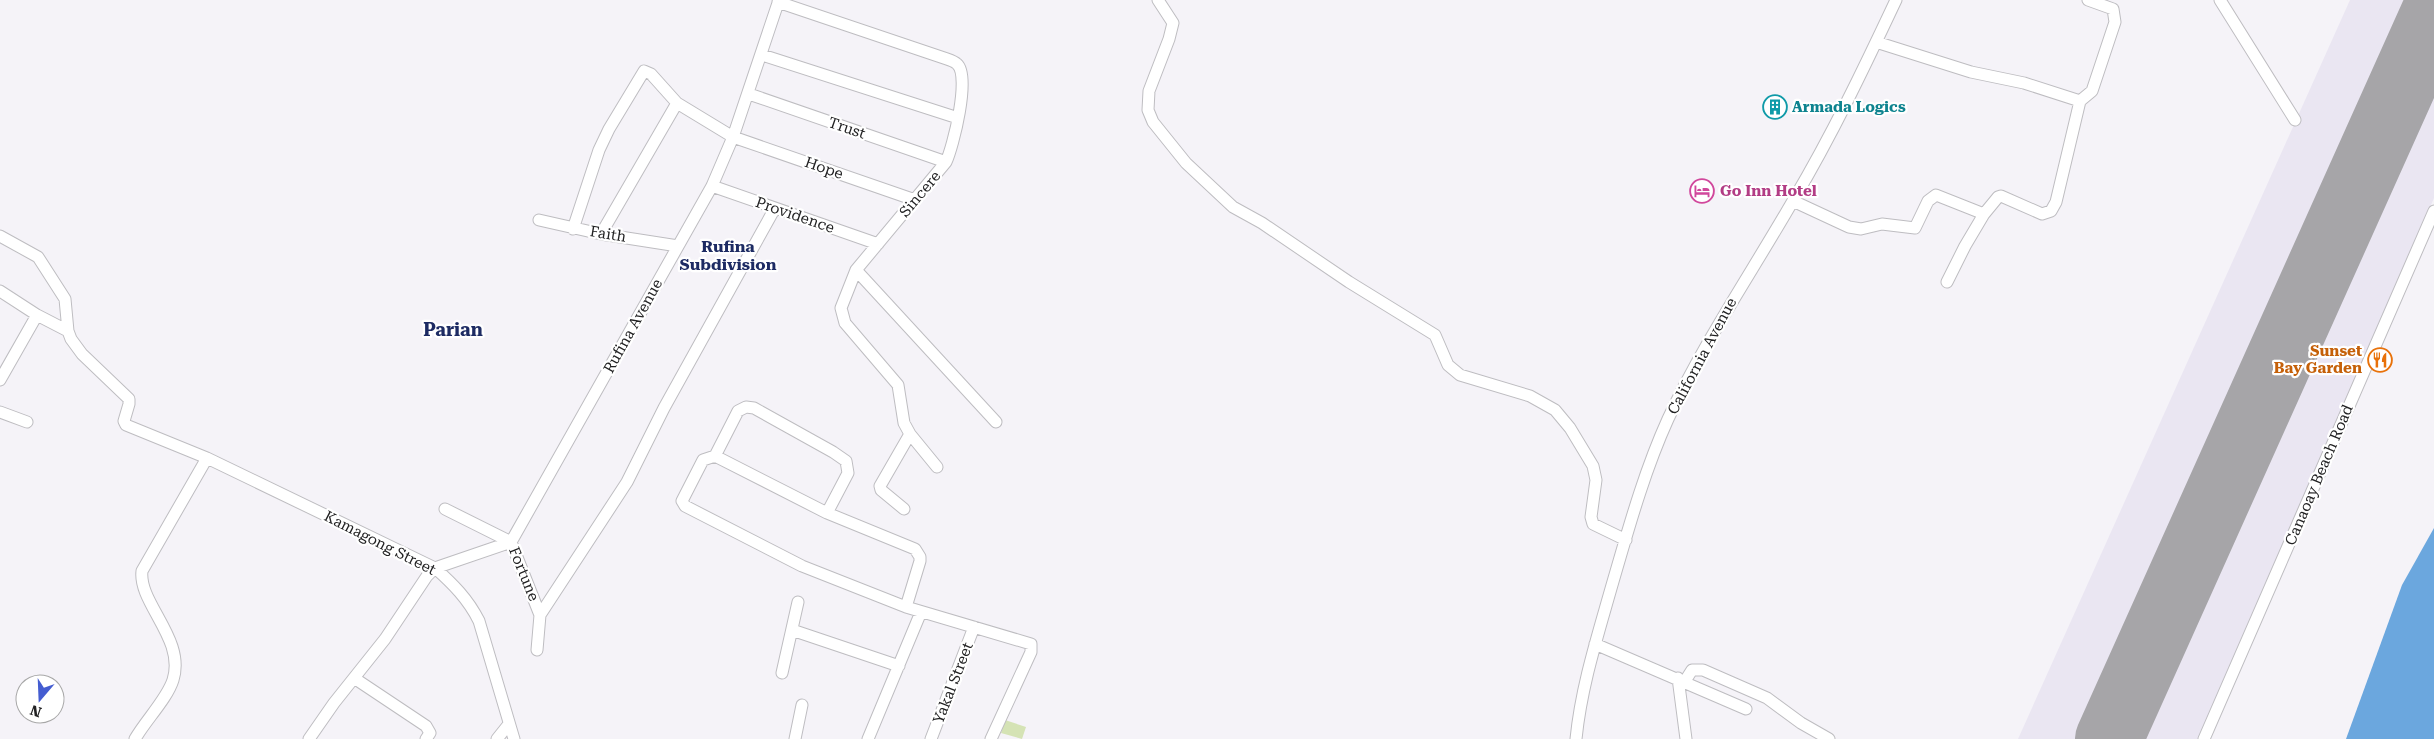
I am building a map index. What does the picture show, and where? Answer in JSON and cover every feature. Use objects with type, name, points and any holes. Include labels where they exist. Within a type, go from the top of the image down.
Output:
[{"type":"street","points":[[1158,0],[1172,23],[1169,39],[1149,91],[1148,110],[1153,122],[1186,164],[1233,207],[1262,223],[1350,282],[1435,334],[1448,365],[1460,375],[1530,396],[1555,410],[1570,428],[1593,466],[1596,480],[1590,517],[1593,524],[1626,540]]},
{"type":"street","name":"California Avenue","points":[[1576,739],[1581,700],[1595,644],[1626,540],[1668,420],[1734,295],[1793,201],[1829,138],[1896,0]]},
{"type":"street","points":[[1947,282],[1962,251],[1984,214],[1998,197],[2001,196],[2042,214],[2051,211],[2056,202],[2080,101],[2092,91],[2115,22],[2113,9],[2088,0]]},
{"type":"street","points":[[2220,0],[2295,120]]},
{"type":"street","name":"Rufina Avenue","points":[[511,542],[712,186],[749,94],[779,1]]},
{"type":"street","name":"Sincere","points":[[779,1],[957,64],[963,80],[958,118],[951,150],[946,162],[856,270],[841,308],[842,318],[898,385],[904,423],[910,434],[937,466]]},
{"type":"street","points":[[1876,42],[1971,72],[2024,83],[2080,101]]},
{"type":"street","points":[[762,56],[958,118]]},
{"type":"street","name":"Hope","points":[[573,228],[599,150],[644,72],[651,74],[677,103],[733,137],[915,200]]},
{"type":"street","name":"Trust","points":[[749,94],[946,162]]},
{"type":"street","points":[[601,234],[677,103]]},
{"type":"street","name":"Providence","points":[[712,186],[878,244]]},
{"type":"street","points":[[1793,201],[1850,227],[1861,229],[1882,224],[1915,228],[1928,201],[1936,195],[1984,214]]},
{"type":"street","points":[[540,615],[627,482],[664,408],[775,208]]},
{"type":"street","name":"Canaoay Beach Road","points":[[2204,739],[2434,211]]},
{"type":"street","name":"Faith","points":[[539,220],[601,234],[678,246]]},
{"type":"street","points":[[0,236],[38,257],[65,299],[68,331]]},
{"type":"street","points":[[856,270],[996,422]]},
{"type":"street","points":[[0,291],[37,315],[68,331]]},
{"type":"street","points":[[0,380],[37,315]]},
{"type":"street","name":"Kamagong Street","points":[[68,331],[82,354],[129,398],[124,421],[126,425],[207,458],[435,568],[460,591],[472,606],[479,621],[514,739]]},
{"type":"street","points":[[826,513],[848,473],[846,462],[833,452],[754,408],[746,407],[738,412],[715,456],[703,460],[693,476],[682,501],[685,506],[802,566],[906,607],[1027,642],[1032,647],[991,739]]},
{"type":"street","points":[[0,412],[27,422]]},
{"type":"street","points":[[904,509],[881,490],[880,486],[910,434]]},
{"type":"street","points":[[715,456],[826,513],[915,549],[920,561],[906,607]]},
{"type":"street","points":[[135,739],[170,687],[174,675],[170,641],[143,587],[142,572],[207,458]]},
{"type":"street","name":"Fortune","points":[[445,510],[511,542],[540,615],[537,650]]},
{"type":"street","points":[[309,739],[354,678],[372,658],[427,576],[435,568],[511,542]]},
{"type":"street","points":[[782,674],[798,602]]},
{"type":"street","points":[[868,739],[921,612]]},
{"type":"street","name":"Yakal Street","points":[[931,739],[974,627]]},
{"type":"street","points":[[792,630],[898,666]]},
{"type":"street","points":[[1595,644],[1746,709]]},
{"type":"street","points":[[1681,680],[1692,670],[1703,670],[1767,698],[1801,723],[1829,739]]},
{"type":"street","points":[[354,678],[426,726],[430,732],[426,739]]},
{"type":"street","points":[[1681,680],[1686,739]]},
{"type":"street","points":[[795,739],[802,705]]},
{"type":"street","points":[[497,739],[509,724]]},
{"type":"shaded area","points":[[2350,0],[2434,0],[2434,198],[2198,739],[2018,739]]},
{"type":"green space","points":[[1005,720],[1026,727],[1022,739],[1001,733]]},
{"type":"water","points":[[2434,528],[2434,739],[2346,739],[2402,585]]},
{"type":"runway","points":[[2109,739],[2434,15]]},
{"type":"place","name":"Armada Logics","points":[[1775,107]]},
{"type":"place","name":"Go Inn Hotel","points":[[1702,191]]},
{"type":"place","name":"Sunset Bay Garden","points":[[2380,360]]},
{"type":"district","name":"Rufina Subdivision","points":[[728,255]]},
{"type":"district","name":"Parian","points":[[453,329]]}]
